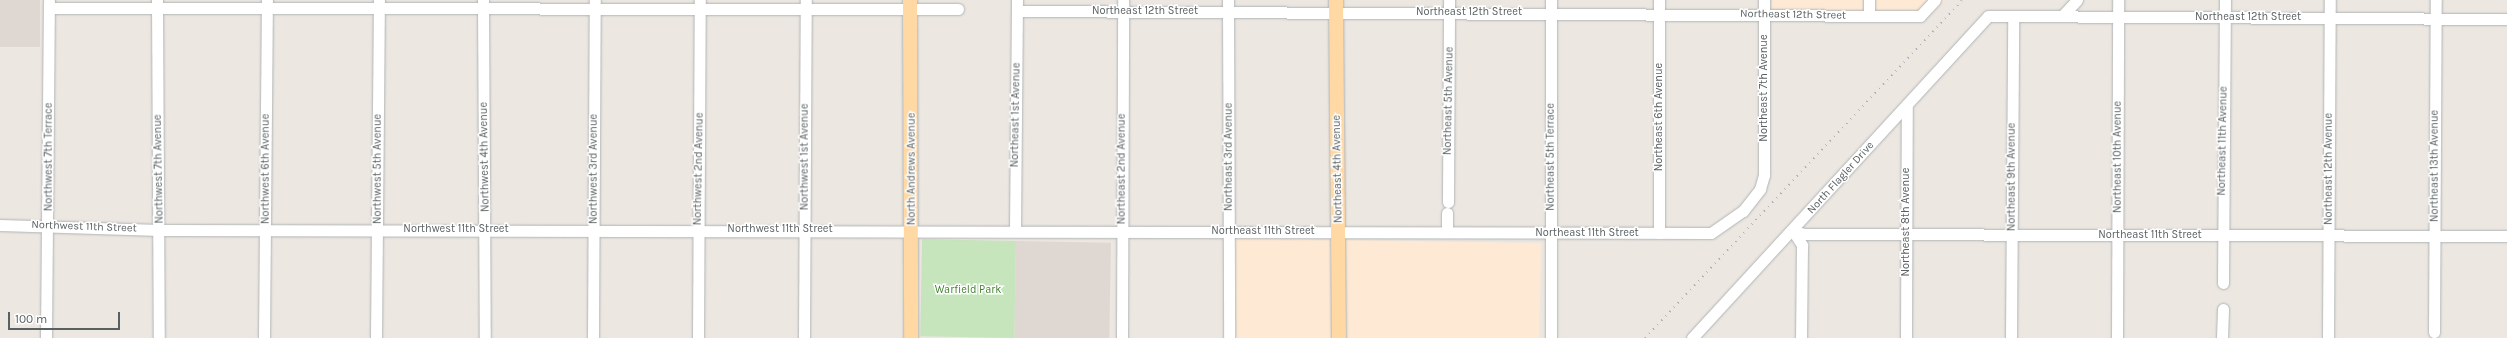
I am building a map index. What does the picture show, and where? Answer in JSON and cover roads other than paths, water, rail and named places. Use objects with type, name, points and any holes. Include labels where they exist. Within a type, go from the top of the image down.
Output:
[{"type":"main road","name":"North Andrews Avenue","points":[[910,5],[912,229],[911,338]]},
{"type":"main road","name":"Northeast 4th Avenue","points":[[1336,6],[1339,338]]},
{"type":"street","name":"Northeast 3rd Avenue","points":[[1228,0],[1228,338]]},
{"type":"street","name":"Northeast 5th Avenue","points":[[1447,232],[1449,0]]},
{"type":"street","name":"Northeast 5th Terrace","points":[[1551,0],[1551,338]]},
{"type":"street","name":"Northeast 6th Avenue","points":[[1659,233],[1660,0]]},
{"type":"street","name":"Northeast 7th Avenue","points":[[1711,233],[1743,211],[1760,189],[1764,175],[1764,0]]},
{"type":"street","points":[[1869,0],[1869,16]]},
{"type":"street","name":"Northeast 12th Street","points":[[1017,5],[1123,5],[1228,12],[1336,6],[1450,12],[1920,16],[1935,0]]},
{"type":"street","points":[[2062,16],[2077,0]]},
{"type":"street","name":"Northeast 10th Avenue","points":[[2117,338],[2118,0]]},
{"type":"street","name":"Northeast 11th Avenue","points":[[2223,283],[2222,236],[2225,0]]},
{"type":"street","name":"Northeast 12th Avenue","points":[[2328,338],[2330,0]]},
{"type":"street","name":"Northeast 13th Avenue","points":[[2434,332],[2436,0]]},
{"type":"street","points":[[49,4],[910,5],[958,9]]},
{"type":"street","name":"Northwest 7th Terrace","points":[[46,338],[49,4]]},
{"type":"street","name":"Northwest 7th Avenue","points":[[157,4],[160,230],[159,338]]},
{"type":"street","name":"Northwest 6th Avenue","points":[[264,338],[267,4]]},
{"type":"street","name":"Northwest 5th Avenue","points":[[376,338],[379,4]]},
{"type":"street","name":"Northwest 4th Avenue","points":[[483,4],[486,228],[485,338]]},
{"type":"street","name":"Northwest 3rd Avenue","points":[[593,338],[595,4]]},
{"type":"street","name":"Northwest 2nd Avenue","points":[[698,338],[700,4]]},
{"type":"street","name":"Northwest 1st Avenue","points":[[804,338],[806,5]]},
{"type":"street","name":"Northeast 1st Avenue","points":[[1015,230],[1017,5]]},
{"type":"street","name":"Northeast 2nd Avenue","points":[[1122,338],[1123,5]]},
{"type":"street","name":"Northeast 12th Street","points":[[1988,16],[2507,19]]},
{"type":"street","name":"North Flagler Drive","points":[[1692,338],[1793,230],[1988,16]]},
{"type":"street","name":"Northeast 9th Avenue","points":[[2011,338],[2013,16]]},
{"type":"street","name":"Northeast 8th Avenue","points":[[1906,338],[1907,105]]},
{"type":"street","name":"Northwest 11th Street","points":[[0,225],[48,225],[160,230],[377,230],[486,228],[594,230],[912,229]]},
{"type":"street","name":"Northeast 11th Street","points":[[912,229],[1711,233]]},
{"type":"street","points":[[1793,230],[1802,245],[1800,338]]},
{"type":"street","name":"Northeast 11th Street","points":[[1793,230],[1804,234],[2507,236]]},
{"type":"street","points":[[2222,338],[2223,309]]},
{"type":"railway","points":[[1645,338],[1962,0]]},
{"type":"park label","name":"Warfield Park","points":[[968,290]]}]
